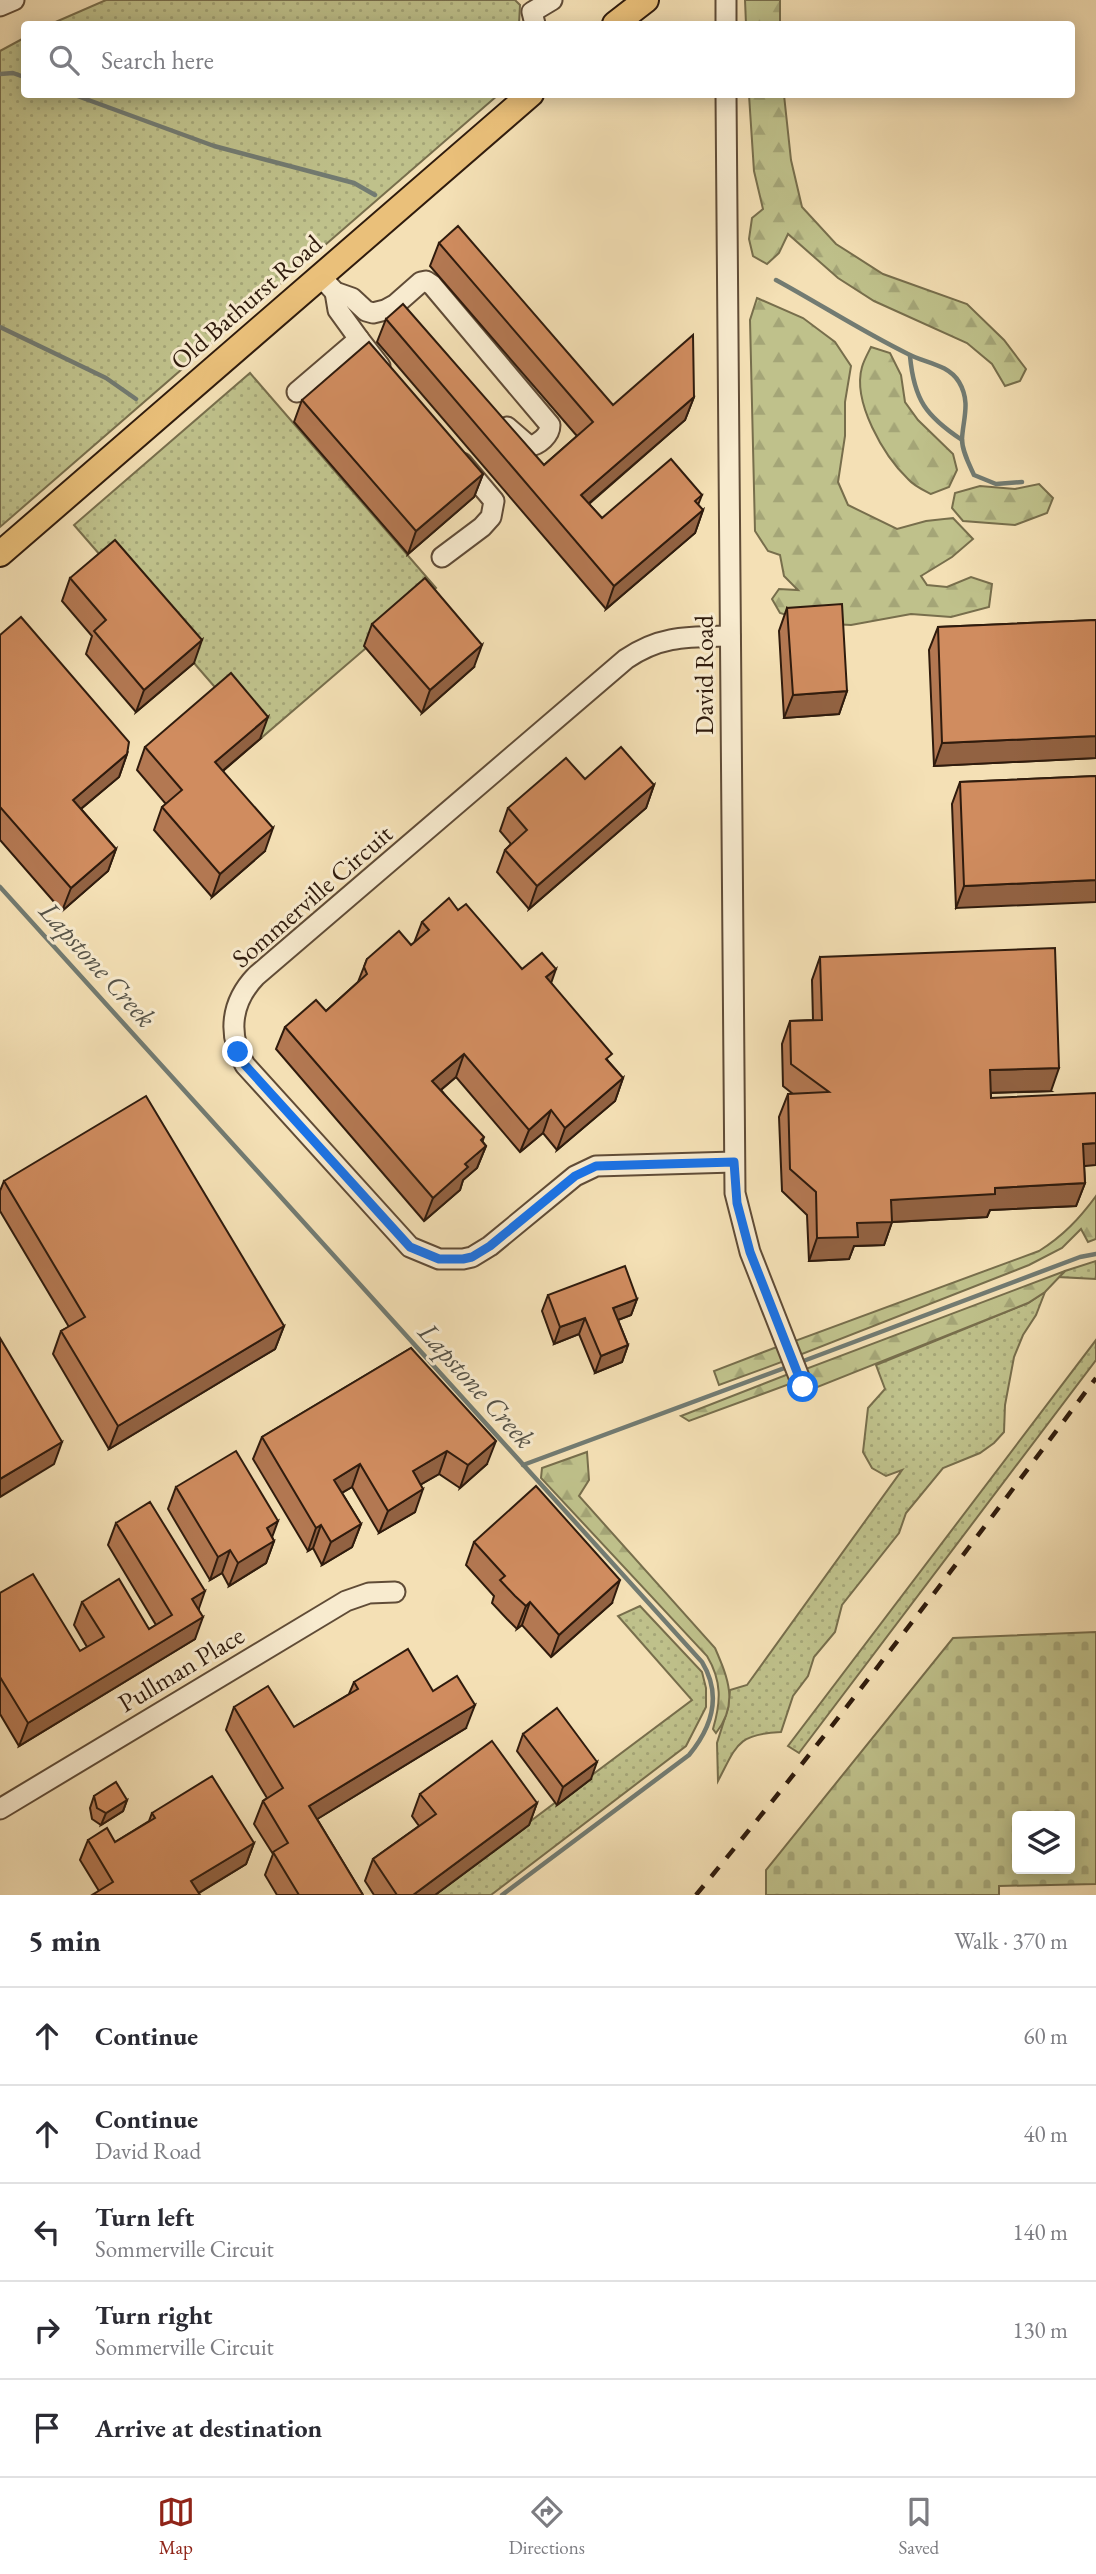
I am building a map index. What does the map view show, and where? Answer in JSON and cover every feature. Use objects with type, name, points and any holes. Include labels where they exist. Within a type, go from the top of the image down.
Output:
[{"type":"main road","points":[[619,21],[646,0]]},
{"type":"main road","name":"Old Bathurst Road","points":[[0,554],[328,285],[527,98]]},
{"type":"street","points":[[0,6],[14,0]]},
{"type":"street","points":[[534,21],[532,12],[552,0]]},
{"type":"street","points":[[726,0],[726,21]]},
{"type":"street","name":"David Road","points":[[726,98],[734,1162],[737,1203],[750,1252],[803,1387]]},
{"type":"street","points":[[328,285],[373,313],[400,309],[421,282],[426,281],[432,285],[550,425],[550,430],[546,436],[529,446],[492,410]]},
{"type":"street","points":[[328,285],[338,310],[396,386]]},
{"type":"street","points":[[297,392],[359,339]]},
{"type":"street","points":[[442,557],[482,527],[491,517],[494,501],[449,448]]},
{"type":"street","name":"Sommerville Circuit","points":[[730,636],[671,638],[651,644],[626,659],[256,976],[241,995],[233,1027],[238,1052],[245,1065],[410,1247],[432,1257],[463,1259],[482,1252],[575,1176],[596,1166],[734,1162]]},
{"type":"street","name":"Pullman Place","points":[[0,1809],[346,1601],[369,1593],[395,1592]]},
{"type":"green space","points":[[106,0],[515,0],[520,5],[519,21],[58,21]]},
{"type":"green space","points":[[745,0],[780,0],[780,21],[746,21]]},
{"type":"green space","points":[[21,40],[21,98],[495,98],[0,527],[0,51]]},
{"type":"green space","points":[[749,98],[784,98],[791,160],[802,207],[836,244],[883,274],[967,304],[1004,340],[1026,369],[1020,381],[1005,386],[992,364],[967,343],[874,301],[838,278],[788,234],[779,253],[767,264],[753,256],[749,239],[752,218],[763,209],[754,171]]},
{"type":"green space","points":[[757,298],[803,318],[835,342],[851,366],[838,482],[848,505],[897,529],[926,521],[953,518],[973,539],[952,557],[921,576],[927,585],[947,587],[971,577],[992,584],[989,607],[951,617],[911,614],[851,625],[812,623],[780,613],[772,599],[779,589],[798,590],[784,576],[780,555],[768,551],[755,531],[750,320]]},
{"type":"green space","points":[[871,347],[890,353],[901,375],[905,402],[918,420],[953,454],[957,470],[949,487],[931,494],[916,486],[899,469],[880,443],[866,412],[860,381],[863,364]]},
{"type":"green space","points":[[250,373],[436,588],[260,739],[74,525]]},
{"type":"green space","points":[[1039,484],[1053,498],[1047,513],[1015,525],[963,521],[952,508],[955,493],[980,486],[1015,489]]},
{"type":"green space","points":[[1096,1196],[1096,1239],[1088,1242],[1081,1229],[1062,1248],[1029,1265],[797,1356],[792,1342],[1039,1251],[1070,1227]]},
{"type":"green space","points":[[1096,1261],[1096,1279],[1059,1277],[1065,1271]]},
{"type":"green space","points":[[1065,1271],[1045,1292],[1028,1303],[810,1390],[803,1370]]},
{"type":"green space","points":[[1045,1292],[1014,1357],[1005,1405],[1004,1432],[980,1453],[943,1468],[906,1513],[899,1533],[842,1605],[835,1632],[814,1657],[808,1676],[793,1696],[781,1732],[755,1735],[740,1744],[718,1781],[717,1743],[728,1708],[730,1690],[747,1685],[902,1470],[886,1476],[872,1468],[863,1452],[868,1408],[885,1389],[876,1365],[1028,1303]]},
{"type":"green space","points":[[1096,1340],[1096,1360],[799,1753],[788,1746]]},
{"type":"green space","points":[[782,1345],[787,1360],[719,1385],[714,1371]]},
{"type":"green space","points":[[791,1373],[795,1382],[689,1421],[681,1416]]},
{"type":"green space","points":[[587,1452],[589,1480],[579,1496],[715,1648],[729,1691],[727,1712],[716,1733],[713,1729],[719,1701],[718,1683],[707,1656],[541,1478],[542,1468]]},
{"type":"green space","points":[[640,1606],[702,1672],[706,1688],[706,1707],[686,1746],[491,1895],[432,1895],[692,1700],[618,1616]]},
{"type":"green space","points":[[1096,1632],[1096,1884],[999,1886],[999,1895],[766,1895],[766,1870],[953,1638]]},
{"type":"building","points":[[458,226],[613,405],[693,335],[694,397],[581,495],[602,518],[671,459],[702,495],[695,501],[703,510],[614,586],[386,319],[403,304],[544,465],[593,422],[439,243]]},
{"type":"building","points":[[369,342],[483,474],[416,531],[302,400]]},
{"type":"building","points":[[115,540],[202,640],[144,690],[94,631],[106,620],[70,578]]},
{"type":"building","points":[[425,578],[482,645],[430,690],[372,624]]},
{"type":"building","points":[[842,604],[847,691],[793,695],[787,608]]},
{"type":"building","points":[[21,617],[129,742],[127,754],[73,800],[116,849],[71,888],[0,807],[0,635]]},
{"type":"building","points":[[1096,620],[1096,736],[942,743],[938,627]]},
{"type":"building","points":[[231,673],[268,717],[215,762],[273,828],[220,874],[162,807],[182,790],[145,747]]},
{"type":"building","points":[[621,747],[654,785],[537,886],[505,850],[527,830],[508,808],[566,758],[585,779]]},
{"type":"building","points":[[1096,776],[1096,880],[964,886],[960,782]]},
{"type":"building","points":[[449,898],[458,910],[466,904],[522,969],[542,953],[556,969],[546,977],[612,1054],[606,1059],[623,1078],[565,1128],[551,1110],[529,1130],[464,1054],[432,1081],[484,1137],[481,1140],[486,1146],[465,1164],[468,1167],[433,1198],[285,1027],[316,1000],[326,1011],[367,974],[364,967],[367,959],[399,931],[411,945],[429,930],[422,922]]},
{"type":"building","points":[[1055,948],[1059,1068],[990,1070],[991,1098],[1096,1093],[1096,1143],[1083,1144],[1085,1183],[995,1188],[995,1194],[891,1200],[892,1222],[857,1223],[858,1237],[817,1238],[816,1192],[790,1169],[788,1094],[829,1092],[791,1064],[790,1021],[822,1020],[820,957]]},
{"type":"building","points":[[146,1096],[284,1326],[118,1426],[61,1331],[85,1317],[4,1181]]},
{"type":"building","points":[[625,1266],[637,1299],[613,1308],[628,1345],[601,1356],[585,1318],[560,1327],[548,1295]]},
{"type":"building","points":[[0,1338],[62,1442],[0,1479]]},
{"type":"building","points":[[411,1348],[496,1441],[468,1465],[447,1451],[413,1471],[423,1489],[388,1511],[360,1464],[334,1480],[361,1524],[331,1542],[321,1525],[316,1528],[262,1437]]},
{"type":"building","points":[[236,1451],[278,1521],[267,1528],[274,1541],[238,1563],[230,1550],[218,1557],[176,1487]]},
{"type":"building","points":[[536,1486],[620,1580],[559,1635],[530,1602],[526,1606],[500,1580],[505,1576],[474,1542]]},
{"type":"building","points":[[150,1502],[205,1591],[192,1599],[203,1617],[28,1723],[0,1677],[0,1593],[33,1574],[80,1651],[104,1637],[82,1602],[119,1579],[149,1629],[172,1615],[116,1523]]},
{"type":"building","points":[[408,1649],[433,1691],[457,1676],[475,1705],[309,1806],[363,1895],[299,1895],[273,1852],[288,1843],[263,1801],[283,1788],[234,1707],[268,1686],[294,1727],[358,1689],[354,1682]]},
{"type":"building","points":[[557,1708],[597,1762],[563,1787],[523,1734]]},
{"type":"building","points":[[492,1741],[537,1803],[413,1895],[397,1895],[373,1859],[436,1814],[420,1794]]},
{"type":"building","points":[[212,1776],[254,1843],[191,1881],[200,1895],[92,1895],[113,1882],[88,1840],[107,1828],[115,1842],[155,1818],[152,1813]]},
{"type":"building","points":[[116,1782],[127,1800],[106,1813],[97,1808],[94,1796]]},
{"type":"waterway","points":[[0,74],[13,73],[21,76]]},
{"type":"waterway","points":[[83,98],[214,146],[354,183],[375,195]]},
{"type":"waterway","points":[[776,280],[891,345],[949,371],[959,382],[965,397],[962,444],[974,475],[996,484],[1022,482]]},
{"type":"waterway","points":[[0,327],[106,378],[136,399]]},
{"type":"waterway","points":[[910,356],[915,384],[924,405],[939,423],[962,440]]},
{"type":"waterway","name":"Lapstone Creek","points":[[0,887],[702,1662],[708,1674],[712,1687],[712,1710],[704,1733],[689,1755],[502,1895]]},
{"type":"waterway","points":[[798,1363],[1080,1257],[1096,1254]]},
{"type":"waterway","points":[[523,1465],[790,1366]]},
{"type":"railway","points":[[696,1895],[849,1704],[1096,1378]]},
{"type":"route","points":[[238,1052],[245,1065],[410,1247],[439,1259],[463,1259],[482,1252],[581,1171],[596,1166],[734,1162],[735,1194],[750,1252],[803,1387]]}]
